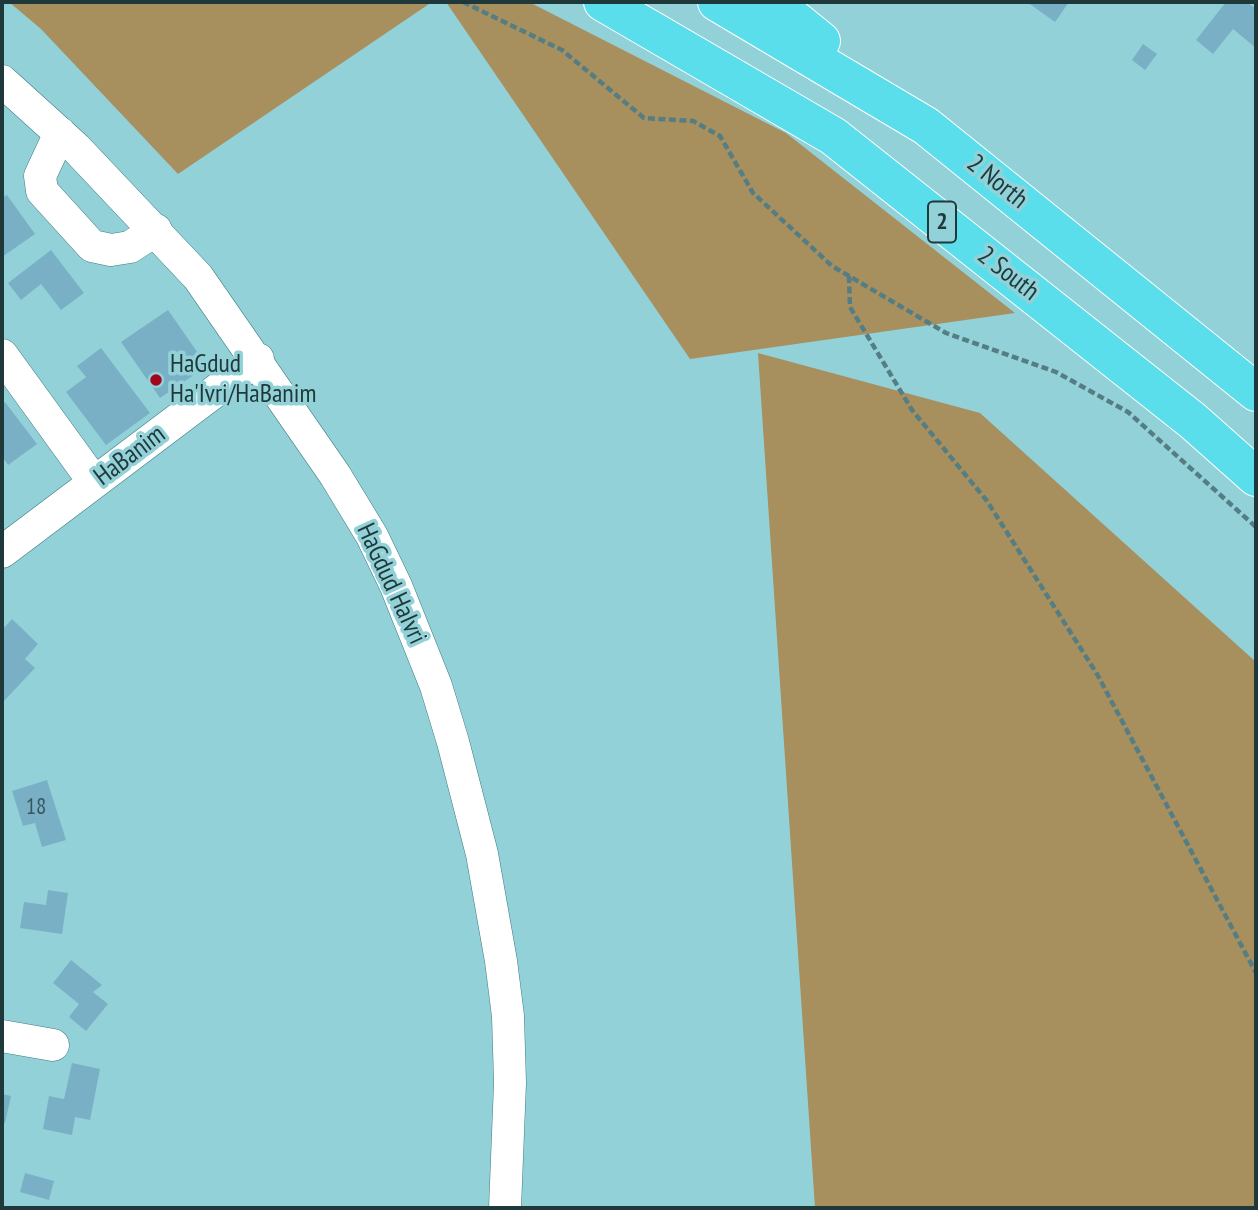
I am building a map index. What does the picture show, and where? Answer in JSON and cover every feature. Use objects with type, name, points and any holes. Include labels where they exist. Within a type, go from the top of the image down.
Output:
[{"type":"highway","points":[[589,2],[704,61]]},
{"type":"highway","name":"2 South","points":[[603,2],[833,136],[1193,421],[1256,477]]},
{"type":"highway","name":"2 North","points":[[717,2],[926,126],[1256,392]]},
{"type":"highway","points":[[773,2],[926,126]]},
{"type":"street","name":"HaGdud HaIvri","points":[[2,81],[60,133],[198,276],[258,359],[335,475],[372,536],[417,635],[453,742],[482,854],[508,1016],[510,1083],[505,1208]]},
{"type":"street","points":[[60,133],[40,176],[42,191],[92,246],[111,250],[130,247],[156,230]]},
{"type":"street","points":[[2,355],[94,482]]},
{"type":"street","name":"HaBanim","points":[[2,552],[258,359]]},
{"type":"street","points":[[2,1036],[53,1045]]},
{"type":"path","points":[[463,2],[562,50],[644,118],[693,121],[720,136],[753,193],[832,266],[946,332],[1056,372],[1128,412],[1256,527]]},
{"type":"path","points":[[849,276],[850,307],[912,410],[986,501],[1097,674],[1256,973]]},
{"type":"shaded area","points":[[9,2],[432,2],[178,174],[41,29]]},
{"type":"shaded area","points":[[446,2],[529,2],[786,133],[1015,313],[690,359]]},
{"type":"shaded area","points":[[758,353],[980,413],[1256,662],[1256,1208],[815,1208]]},
{"type":"building","points":[[1027,2],[1069,2],[1055,22]]},
{"type":"building","points":[[1226,2],[1247,2],[1256,9],[1256,48],[1233,29],[1213,54],[1196,40]]},
{"type":"building","points":[[1143,44],[1157,54],[1145,70],[1132,60]]},
{"type":"building","points":[[7,195],[35,234],[2,257],[2,198]]},
{"type":"building","points":[[51,250],[84,293],[61,310],[41,284],[21,300],[8,283]]},
{"type":"building","points":[[168,310],[207,366],[160,398],[121,342]]},
{"type":"building","points":[[101,348],[150,413],[106,445],[66,392],[86,377],[77,366]]},
{"type":"building","points":[[5,402],[37,444],[8,465],[2,456],[2,404]]},
{"type":"building","points":[[12,619],[38,644],[25,659],[35,668],[3,702],[2,630]]},
{"type":"building","points":[[47,780],[66,840],[42,847],[35,823],[23,826],[12,791]]},
{"type":"building","points":[[48,890],[68,893],[62,934],[20,928],[24,902],[46,905]]},
{"type":"building","points":[[71,960],[102,985],[93,992],[108,1004],[86,1031],[69,1017],[79,1004],[53,983]]},
{"type":"building","points":[[72,1063],[100,1069],[90,1120],[75,1117],[72,1135],[43,1129],[49,1096],[64,1099]]},
{"type":"building","points":[[2,1094],[11,1096],[5,1123],[2,1123]]},
{"type":"building","points":[[25,1173],[54,1181],[49,1200],[20,1192]]},
{"type":"place","name":"HaGdud Ha'Ivri/HaBanim","points":[[156,380]]}]
